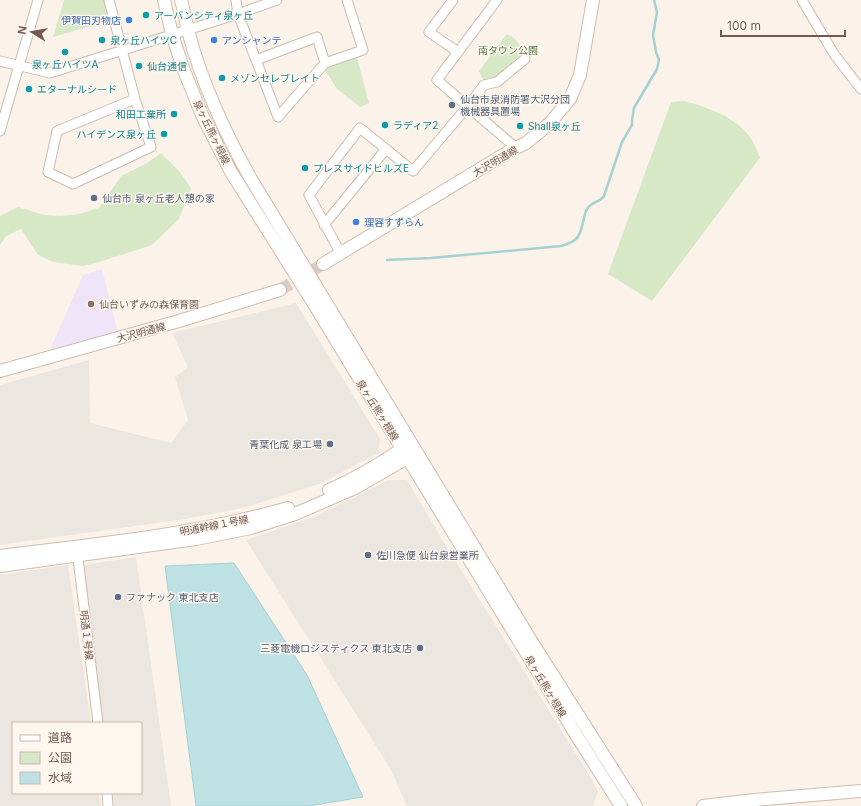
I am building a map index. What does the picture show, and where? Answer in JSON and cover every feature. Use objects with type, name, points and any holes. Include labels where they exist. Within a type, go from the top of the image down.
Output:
[{"type":"main road","name":"泉ヶ丘熊ヶ根線","points":[[164,0],[172,34],[195,98],[231,172],[636,806]]},
{"type":"main road","name":"泉ヶ丘熊ヶ根線","points":[[181,0],[187,29],[213,101],[240,160],[268,209],[315,283],[575,734],[620,806]]},
{"type":"main road","name":"大沢明通線","points":[[323,264],[526,143],[549,124],[570,99],[580,75],[594,0]]},
{"type":"main road","name":"大沢明通線","points":[[0,372],[179,322],[280,290]]},
{"type":"main road","name":"明通幹線１号線","points":[[0,556],[77,551],[249,519],[292,506],[353,480],[382,463],[410,450]]},
{"type":"main road","points":[[0,566],[77,551]]},
{"type":"main road","points":[[703,806],[754,800],[861,794]]},
{"type":"street","points":[[0,131],[38,0]]},
{"type":"street","points":[[109,0],[121,51],[151,147],[73,184],[48,172],[57,130],[135,99]]},
{"type":"street","points":[[236,0],[238,14],[278,117],[325,63],[362,50],[347,0]]},
{"type":"street","points":[[0,61],[19,67],[50,73],[238,14],[277,0]]},
{"type":"street","points":[[453,0],[429,32],[458,52]]},
{"type":"street","points":[[497,0],[437,80],[516,148]]},
{"type":"street","points":[[802,0],[834,54],[861,89]]},
{"type":"street","points":[[256,60],[317,37],[325,63]]},
{"type":"street","points":[[341,254],[309,195],[360,128],[413,171],[484,85],[497,82],[525,59]]},
{"type":"street","points":[[324,225],[386,149]]},
{"type":"street","name":"明通１号線","points":[[77,551],[98,722]]},
{"type":"street","points":[[107,794],[108,806]]},
{"type":"shaded area","name":"仙台いずみの森保育園","points":[[102,269],[118,333],[50,350],[83,275]]},
{"type":"shaded area","points":[[296,303],[380,439],[379,453],[319,484],[243,508],[185,519],[0,545],[0,385],[89,360],[90,423],[171,443],[188,420],[175,377],[188,367],[172,333]]},
{"type":"shaded area","points":[[389,480],[407,480],[446,546],[588,773],[598,791],[593,806],[407,806],[390,768],[246,540],[316,516]]},
{"type":"shaded area","points":[[136,557],[171,806],[114,806],[112,794],[142,794],[142,722],[103,722],[83,565]]},
{"type":"shaded area","points":[[68,565],[91,722],[12,722],[12,794],[99,794],[101,806],[0,806],[0,575]]},
{"type":"green space","points":[[64,0],[105,0],[109,21],[53,37]]},
{"type":"green space","name":"南タウン公園","points":[[507,34],[514,38],[525,51],[495,77],[483,80],[479,71]]},
{"type":"green space","points":[[357,58],[369,103],[360,107],[337,89],[324,68]]},
{"type":"green space","points":[[685,101],[702,106],[729,118],[736,123],[751,138],[760,158],[652,301],[608,274],[671,102]]},
{"type":"green space","points":[[161,153],[179,171],[191,188],[179,219],[152,245],[83,266],[53,262],[38,255],[21,229],[6,236],[0,245],[0,216],[18,207],[44,215],[61,216],[79,214],[99,208],[121,176],[147,163]]},
{"type":"water","points":[[234,563],[307,675],[363,797],[309,806],[196,806],[165,566]]},
{"type":"waterway","points":[[387,260],[431,258],[561,246],[576,239],[580,233],[586,210],[604,196],[622,142],[632,125],[634,108],[657,69],[659,60],[653,35],[657,12],[654,0]]},
{"type":"tunnel","points":[[280,290],[323,264]]},
{"type":"place","name":"アーバンシティ泉ヶ丘","points":[[146,15]]},
{"type":"place","name":"伊賀田刃物店","points":[[129,20]]},
{"type":"place","name":"泉ヶ丘ハイツC","points":[[102,40]]},
{"type":"place","name":"アンシャンテ","points":[[214,40]]},
{"type":"place","name":"泉ヶ丘ハイツA","points":[[65,52]]},
{"type":"place","name":"仙台通信","points":[[139,66]]},
{"type":"place","name":"メゾンセレブレイト","points":[[222,78]]},
{"type":"place","name":"エターナルシード","points":[[29,89]]},
{"type":"place","name":"仙台市泉消防署大沢分団 機械器具置場","points":[[452,105]]},
{"type":"place","name":"和田工業所","points":[[174,114]]},
{"type":"place","name":"ラディア2","points":[[385,125]]},
{"type":"place","name":"Shall泉ヶ丘","points":[[520,126]]},
{"type":"place","name":"ハイデンス泉ヶ丘","points":[[164,134]]},
{"type":"place","name":"プレスサイドヒルズE","points":[[305,168]]},
{"type":"place","name":"仙台市 泉ヶ丘老人憩の家","points":[[94,198]]},
{"type":"place","name":"理容すずらん","points":[[356,222]]},
{"type":"place","name":"仙台いずみの森保育園","points":[[91,304]]},
{"type":"place","name":"青葉化成 泉工場","points":[[330,444]]},
{"type":"place","name":"佐川急便 仙台泉営業所","points":[[368,555]]},
{"type":"place","name":"ファナック 東北支店","points":[[118,597]]},
{"type":"place","name":"三菱電機ロジスティクス 東北支店","points":[[420,648]]}]
